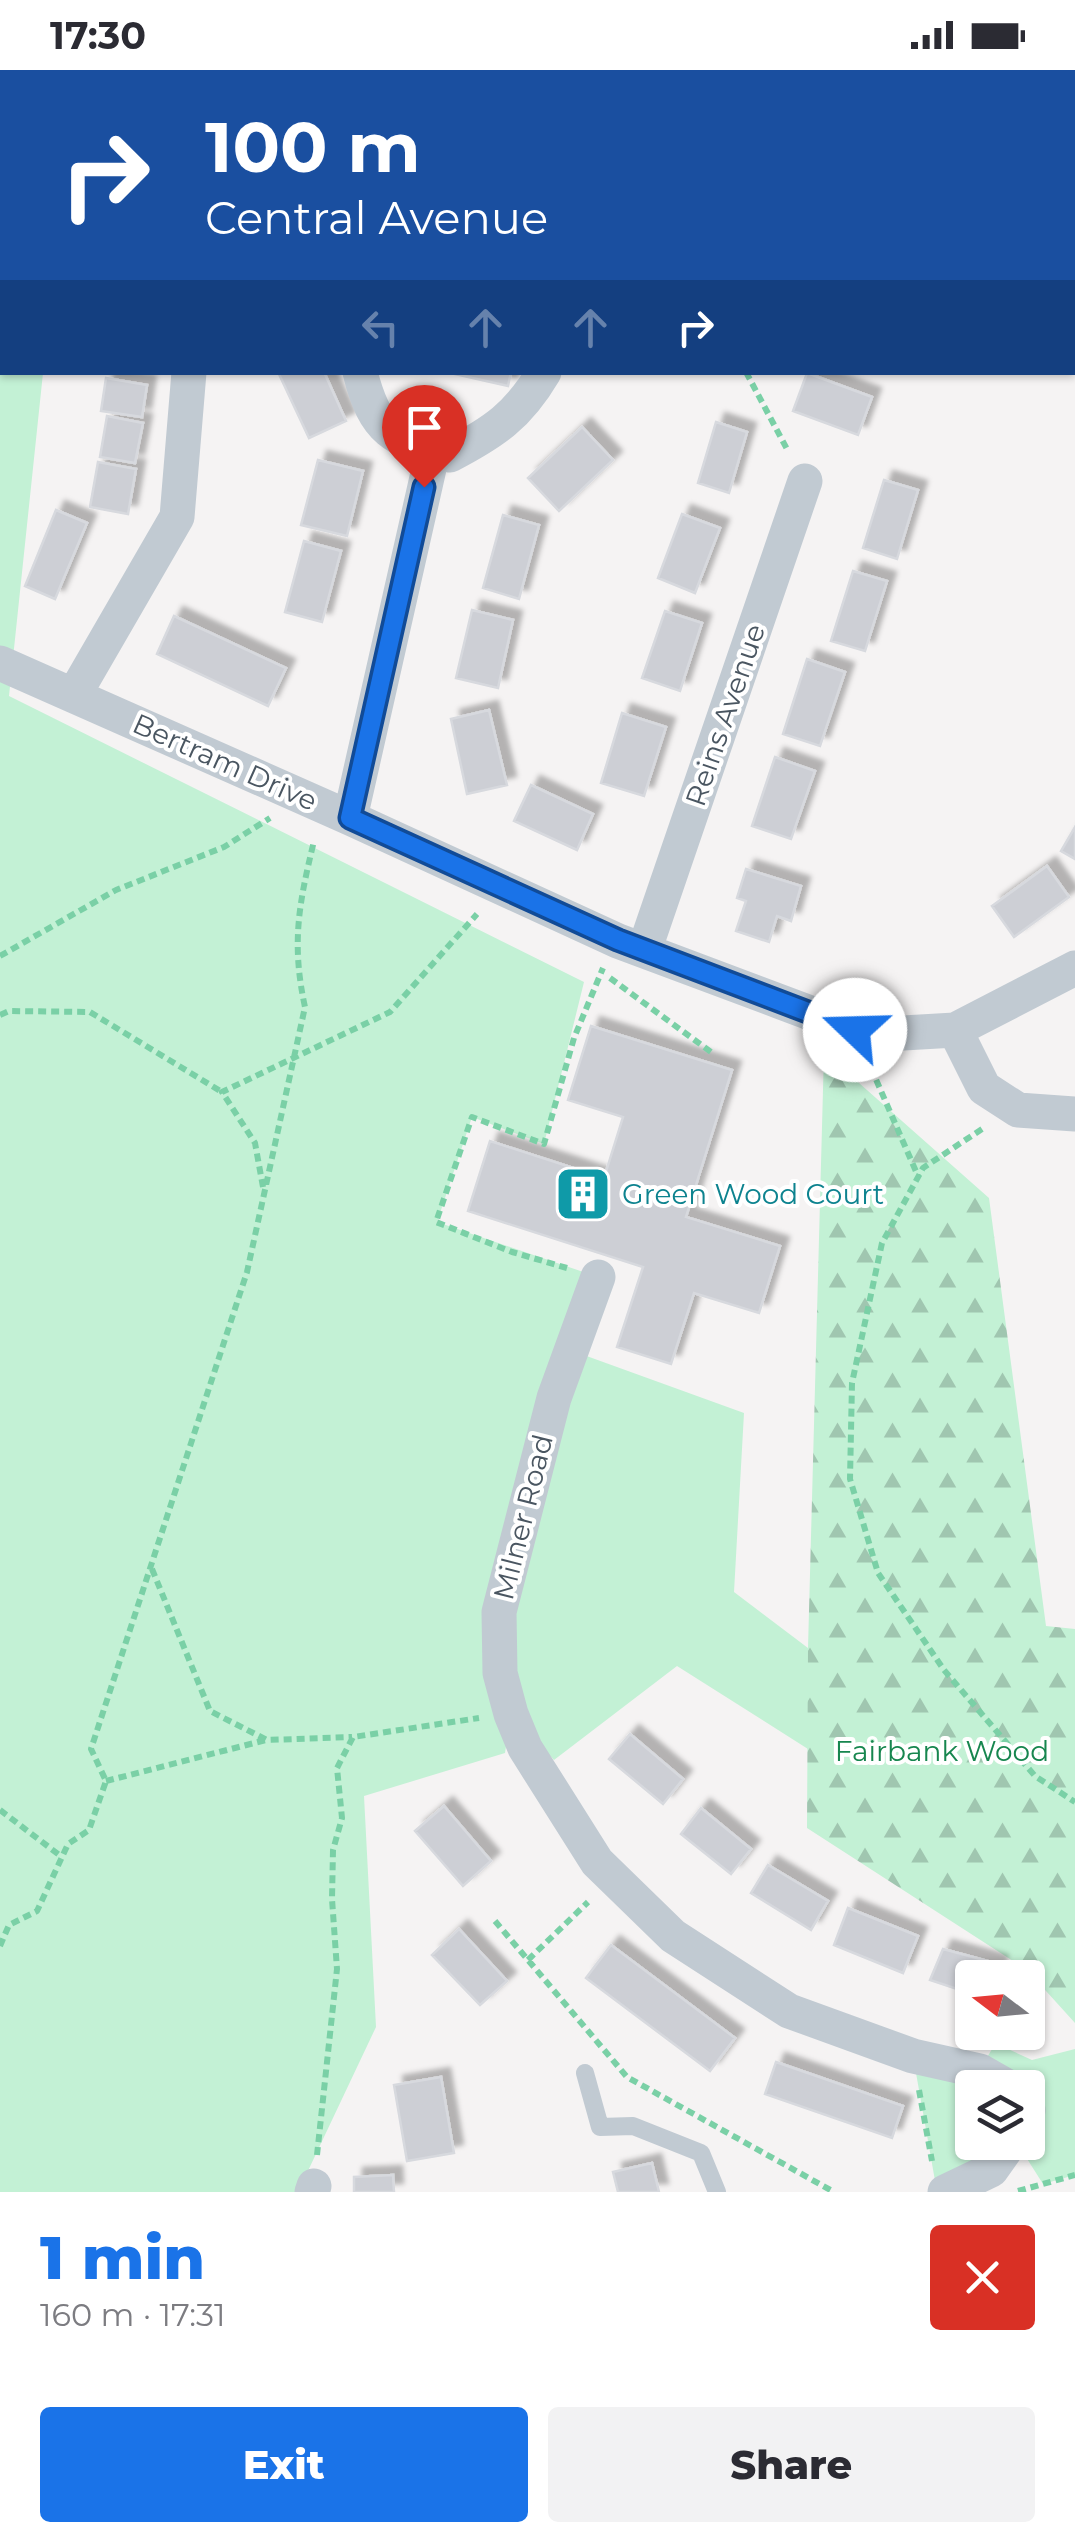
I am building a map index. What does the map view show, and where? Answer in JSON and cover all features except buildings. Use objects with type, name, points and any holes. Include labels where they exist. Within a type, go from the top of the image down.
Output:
[{"type":"street","points":[[74,695],[177,517],[189,375]]},
{"type":"street","points":[[361,375],[376,419],[396,438],[450,455],[493,433],[522,404],[542,375]]},
{"type":"street","points":[[326,807],[433,451]]},
{"type":"street","name":"Reins Avenue","points":[[631,944],[804,481]]},
{"type":"street","name":"Bertram Drive","points":[[0,663],[631,944],[868,1034],[955,1030]]},
{"type":"street","points":[[1075,968],[955,1030],[984,1088],[1018,1110],[1075,1114]]},
{"type":"street","name":"Milner Road","points":[[598,1277],[554,1398],[499,1612],[500,1673],[511,1714],[526,1748],[596,1862],[674,1936],[790,2011],[912,2056],[975,2070]]},
{"type":"street","points":[[939,2182],[990,2170],[998,2160]]},
{"type":"lane","points":[[585,2073],[600,2127],[633,2126],[701,2153],[717,2192]]},
{"type":"path","points":[[748,375],[804,481]]},
{"type":"path","points":[[0,956],[116,890],[326,807]]},
{"type":"path","points":[[0,1946],[10,1925],[37,1912],[68,1844],[89,1830],[106,1781],[91,1749],[248,1272],[305,1007],[296,967],[298,903],[326,807]]},
{"type":"path","points":[[222,1092],[390,1012],[501,887]]},
{"type":"path","points":[[598,1277],[512,1252],[436,1222],[472,1117],[544,1144],[574,1038],[601,972],[631,944]]},
{"type":"path","points":[[601,972],[711,1052]]},
{"type":"path","points":[[0,1015],[9,1011],[90,1012],[222,1092],[254,1143],[264,1194]]},
{"type":"path","points":[[855,1030],[918,1177]]},
{"type":"path","points":[[1018,1110],[954,1144],[923,1168],[882,1242],[852,1383],[850,1479],[878,1572],[944,1670],[1035,1776],[1075,1802]]},
{"type":"path","points":[[151,1567],[210,1711],[267,1740]]},
{"type":"path","points":[[106,1781],[267,1740],[353,1737],[511,1714]]},
{"type":"path","points":[[313,2189],[337,1968],[332,1900],[333,1850],[342,1818],[338,1768],[353,1737]]},
{"type":"path","points":[[0,1810],[62,1858]]},
{"type":"path","points":[[528,1960],[614,1878]]},
{"type":"path","points":[[495,1922],[627,2077],[834,2192]]},
{"type":"path","points":[[912,2056],[939,2182]]},
{"type":"path","points":[[1013,2192],[1075,2175]]},
{"type":"green space","points":[[0,375],[43,375],[9,696],[584,982],[544,1144],[472,1117],[437,1222],[598,1277],[570,1350],[744,1413],[734,1592],[808,1648],[808,1749],[677,1666],[554,1760],[511,1715],[505,1753],[364,1796],[376,2027],[298,2192],[0,2192]]},
{"type":"green space","name":"Fairbank Wood","points":[[824,1052],[989,1198],[1046,1626],[1075,1629],[1075,2023],[1045,1990],[1045,1960],[1012,1960],[807,1828]]},
{"type":"green space","points":[[1075,2049],[1075,2175],[1043,2184],[1028,2160],[1045,2160],[1045,2070],[980,2070],[991,2050],[1010,2050],[1032,2060]]},
{"type":"green space","points":[[913,2056],[975,2070],[955,2070],[955,2160],[985,2160],[937,2192]]},
{"type":"place","name":"Green Wood Court","points":[[583,1194]]},
{"type":"route","points":[[424,487],[350,818],[618,940],[855,1030]]}]
